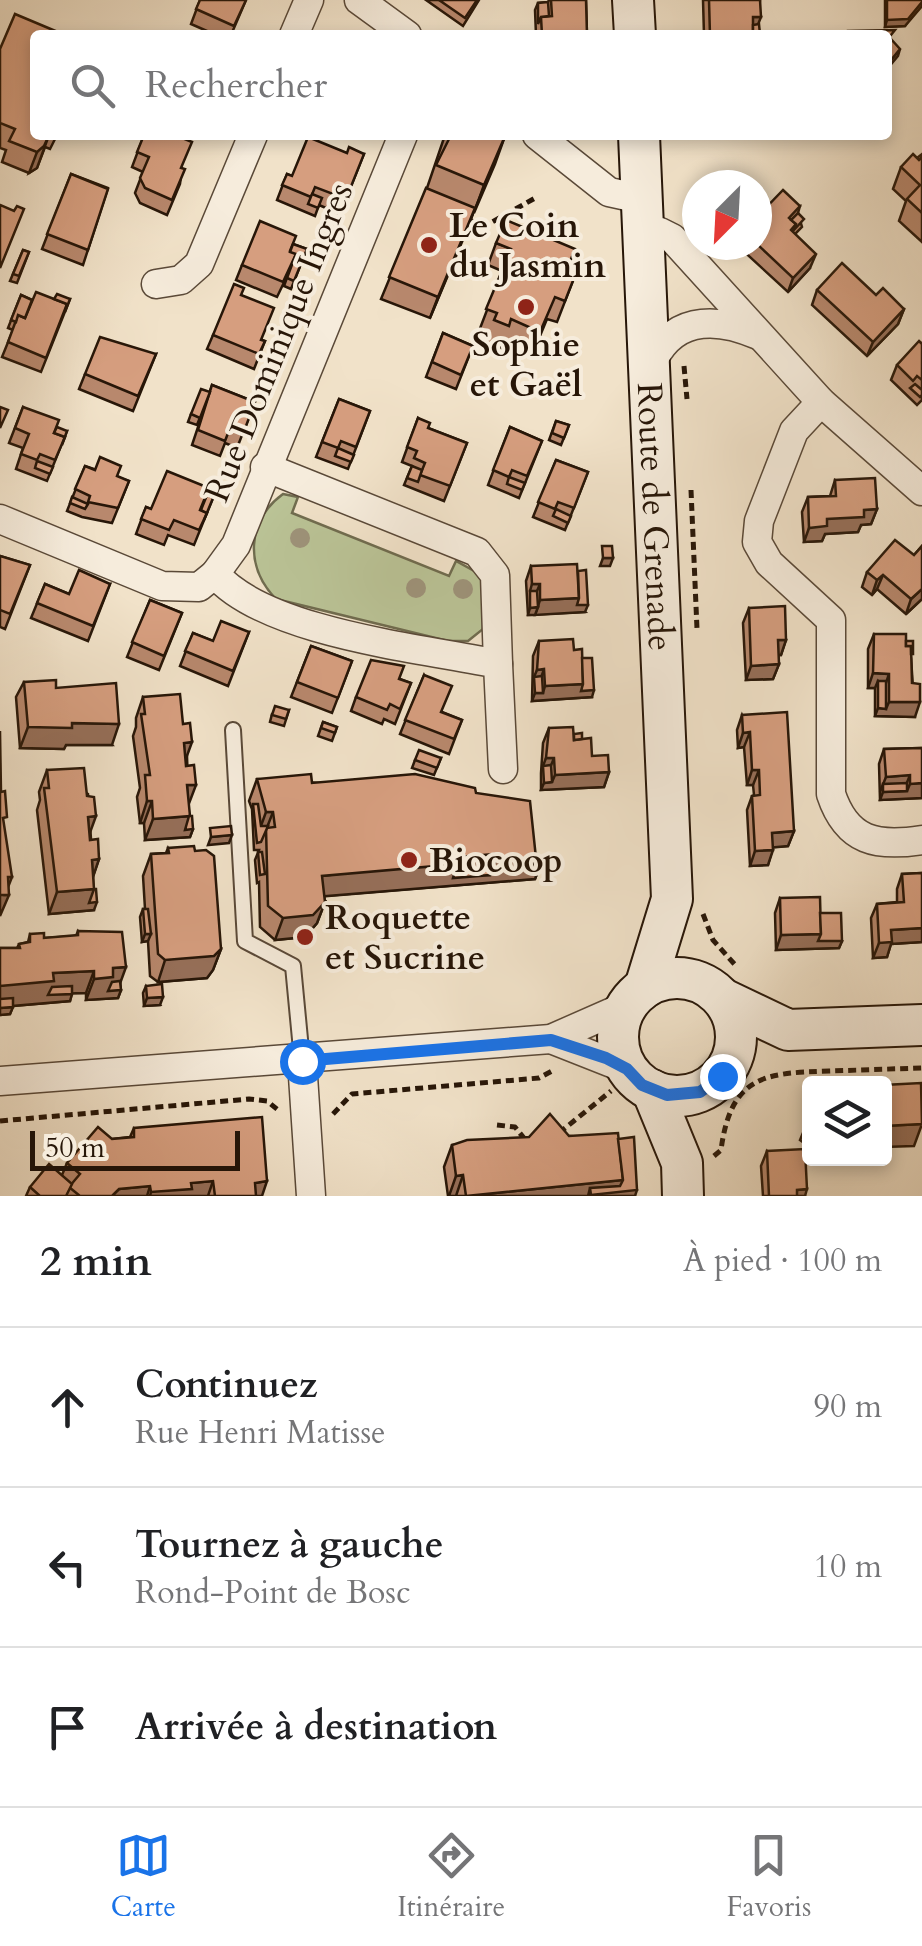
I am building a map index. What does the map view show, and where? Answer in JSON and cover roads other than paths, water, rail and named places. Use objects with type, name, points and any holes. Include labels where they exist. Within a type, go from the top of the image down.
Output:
[{"type":"main road","points":[[633,0],[635,30]]},
{"type":"main road","name":"Route de Grenade","points":[[639,140],[650,369],[687,906]]},
{"type":"main road","points":[[687,906],[694,960],[788,1030]]},
{"type":"main road","points":[[682,1179],[622,1087],[618,1031],[687,906]]},
{"type":"main road","points":[[636,996],[678,977],[725,986]]},
{"type":"main road","points":[[682,1179],[736,1032],[725,986]]},
{"type":"main road","points":[[622,1087],[684,1096],[788,1030],[922,1025]]},
{"type":"street","points":[[296,30],[309,0]]},
{"type":"street","points":[[359,0],[400,30]]},
{"type":"street","points":[[156,284],[181,280],[199,264],[251,140]]},
{"type":"street","name":"Rue Dominique Ingres","points":[[215,574],[236,545],[402,140]]},
{"type":"street","points":[[544,140],[672,238],[822,402],[922,491]]},
{"type":"street","points":[[650,369],[660,343],[677,329],[736,325],[763,337]]},
{"type":"street","points":[[822,402],[794,430],[759,521],[757,542],[770,563],[831,620],[831,794],[835,807],[864,840],[884,846],[922,840]]},
{"type":"street","points":[[265,467],[478,552],[489,561],[496,575],[503,769]]},
{"type":"street","points":[[0,519],[162,586],[198,587],[215,574],[224,585],[280,618],[498,664]]},
{"type":"street","points":[[0,1082],[551,1040],[636,996]]},
{"type":"street","points":[[551,1040],[622,1087]]},
{"type":"street","points":[[302,1061],[311,1196]]},
{"type":"lane","points":[[233,730],[245,941],[292,966],[302,1061]]},
{"type":"place","name":"Le Coin du Jasmin","points":[[429,245]]},
{"type":"place","name":"Sophie et Gaël","points":[[526,307]]},
{"type":"place","name":"Biocoop","points":[[409,860]]},
{"type":"place","name":"Roquette et Sucrine","points":[[305,937]]}]
